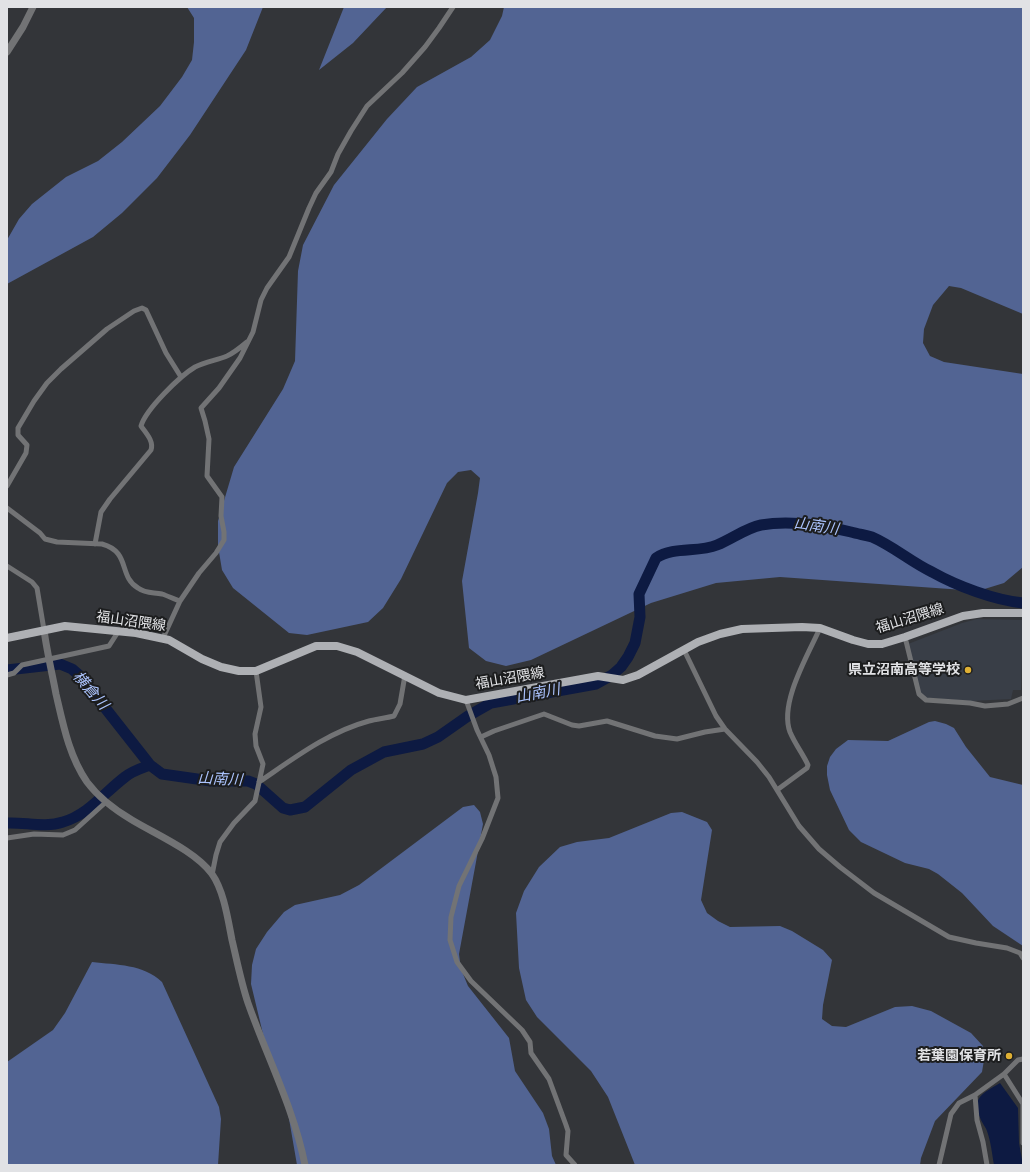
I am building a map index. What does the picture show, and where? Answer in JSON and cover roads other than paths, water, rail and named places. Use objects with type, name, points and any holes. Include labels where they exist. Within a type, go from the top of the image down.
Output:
[{"type":"main road","name":"福山沼隈線","points":[[7,638],[65,626],[136,633],[169,640],[202,659],[221,667],[239,671],[256,670],[316,646],[336,646],[357,652],[439,693],[466,700],[598,676],[623,680],[638,675],[698,642],[720,634],[742,629],[802,626],[820,628],[868,644],[882,644],[963,616],[983,613],[1023,613]]},
{"type":"street","points":[[7,52],[24,27],[33,7]]},
{"type":"street","points":[[163,638],[180,601],[224,540],[221,516],[222,497],[208,476],[209,439],[201,408],[219,388],[240,358],[253,332],[261,300],[267,288],[289,256],[316,193],[331,172],[338,154],[351,131],[367,106],[402,73],[425,47],[440,28],[453,7]]},
{"type":"street","points":[[7,486],[26,453],[27,445],[18,435],[18,428],[34,401],[65,364],[107,329],[134,311],[142,308],[146,310],[166,352],[181,377]]},
{"type":"street","points":[[95,544],[101,512],[151,450],[152,446],[149,438],[141,426],[142,423],[162,397],[181,377],[196,367],[230,355],[249,341]]},
{"type":"street","points":[[7,508],[40,533],[45,539],[57,542],[108,545],[119,552],[125,570],[137,588],[146,593],[162,594],[180,601]]},
{"type":"street","points":[[7,566],[32,582],[37,588],[48,659],[64,728],[76,762],[87,782],[106,802],[124,815],[193,856],[203,864],[212,875],[225,908],[239,971],[248,1003],[293,1122],[305,1165]]},
{"type":"street","points":[[777,790],[807,768],[808,765],[790,733],[788,722],[789,704],[800,670],[820,628]]},
{"type":"street","points":[[7,675],[14,673],[22,664],[109,646],[118,632]]},
{"type":"street","points":[[905,637],[919,694],[926,700],[970,703],[985,706],[1008,704],[1023,698]]},
{"type":"street","points":[[684,650],[716,716],[725,729],[757,762],[777,790],[799,826],[819,849],[874,893],[950,937],[1007,948],[1020,953],[1023,958]]},
{"type":"street","points":[[212,875],[220,842],[234,823],[255,801],[263,764],[256,746],[255,734],[261,707],[256,670]]},
{"type":"street","points":[[259,782],[296,756],[326,739],[349,728],[369,721],[394,716],[400,704],[405,675]]},
{"type":"street","points":[[466,700],[489,755],[496,777],[498,798],[482,839],[459,886],[451,917],[450,940],[457,962],[471,981],[522,1030],[530,1042],[531,1053],[549,1079],[566,1125],[568,1132],[566,1156],[568,1160],[575,1165]]},
{"type":"street","points":[[481,737],[544,714],[572,725],[579,726],[607,721],[655,736],[677,739],[704,732],[725,729]]},
{"type":"street","points":[[7,838],[34,834],[63,835],[75,830],[106,802]]},
{"type":"street","points":[[939,1165],[951,1114],[959,1103],[975,1095],[1004,1074],[1018,1060],[1023,1059]]},
{"type":"street","points":[[1004,1074],[1023,1103],[1023,1143]]},
{"type":"street","points":[[975,1095],[977,1120],[987,1165]]},
{"type":"waterway","name":"山南川","points":[[7,670],[60,664],[72,669],[80,676],[150,765],[162,774],[211,781],[248,781],[256,784],[283,808],[290,810],[305,807],[351,770],[384,752],[423,744],[438,737],[468,716],[491,703],[596,684],[612,675],[621,667],[635,643],[640,617],[639,594],[656,558],[670,552],[702,549],[717,545],[755,526],[784,523],[806,524],[829,527],[872,537],[924,568],[953,582],[988,596],[1023,603]]},
{"type":"waterway","name":"山南川","points":[[7,823],[49,825],[72,819],[88,809],[128,775],[150,765]]},
{"type":"place","name":"県立沼南高等学校","points":[[968,670]]},
{"type":"place","name":"若葉園保育所","points":[[1009,1056]]},
{"type":"water label","name":"横倉川","points":[[90,691]]}]
